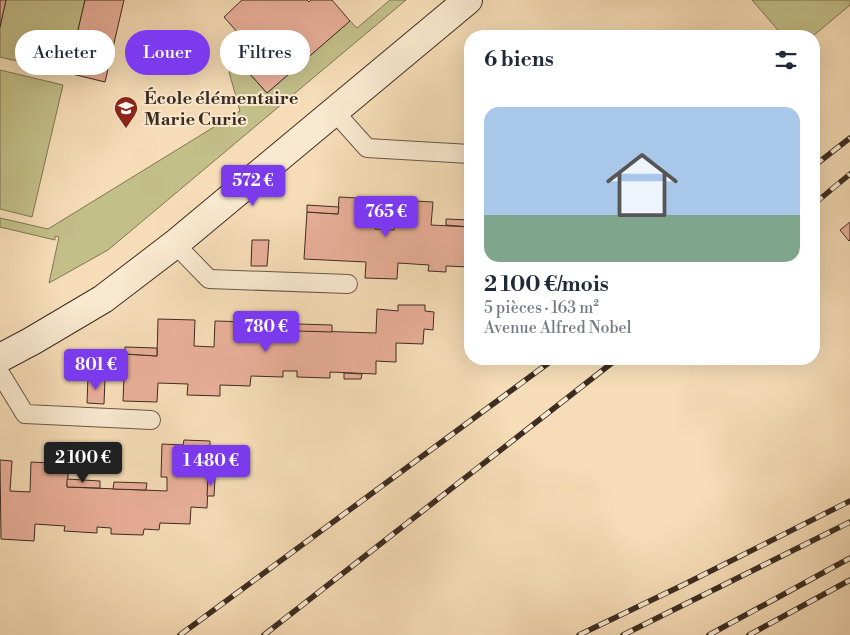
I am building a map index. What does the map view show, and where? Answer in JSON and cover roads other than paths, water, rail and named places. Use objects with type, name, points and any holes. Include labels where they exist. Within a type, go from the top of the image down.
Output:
[{"type":"street","points":[[0,358],[103,299],[176,244],[468,0]]},
{"type":"lane","points":[[334,111],[367,148],[464,154]]},
{"type":"lane","points":[[176,244],[208,280],[348,284]]},
{"type":"lane","points":[[0,373],[25,414],[151,420]]},
{"type":"railway","points":[[820,161],[850,138]]},
{"type":"railway","points":[[820,199],[850,174]]},
{"type":"railway","points":[[180,635],[546,365]]},
{"type":"railway","points":[[264,635],[609,365]]},
{"type":"railway","points":[[579,635],[850,501]]},
{"type":"railway","points":[[623,635],[850,522]]},
{"type":"railway","points":[[709,635],[850,558]]},
{"type":"railway","points":[[749,635],[850,580]]},
{"type":"place","name":"École élémentaire Marie Curie","points":[[126,129]]}]
